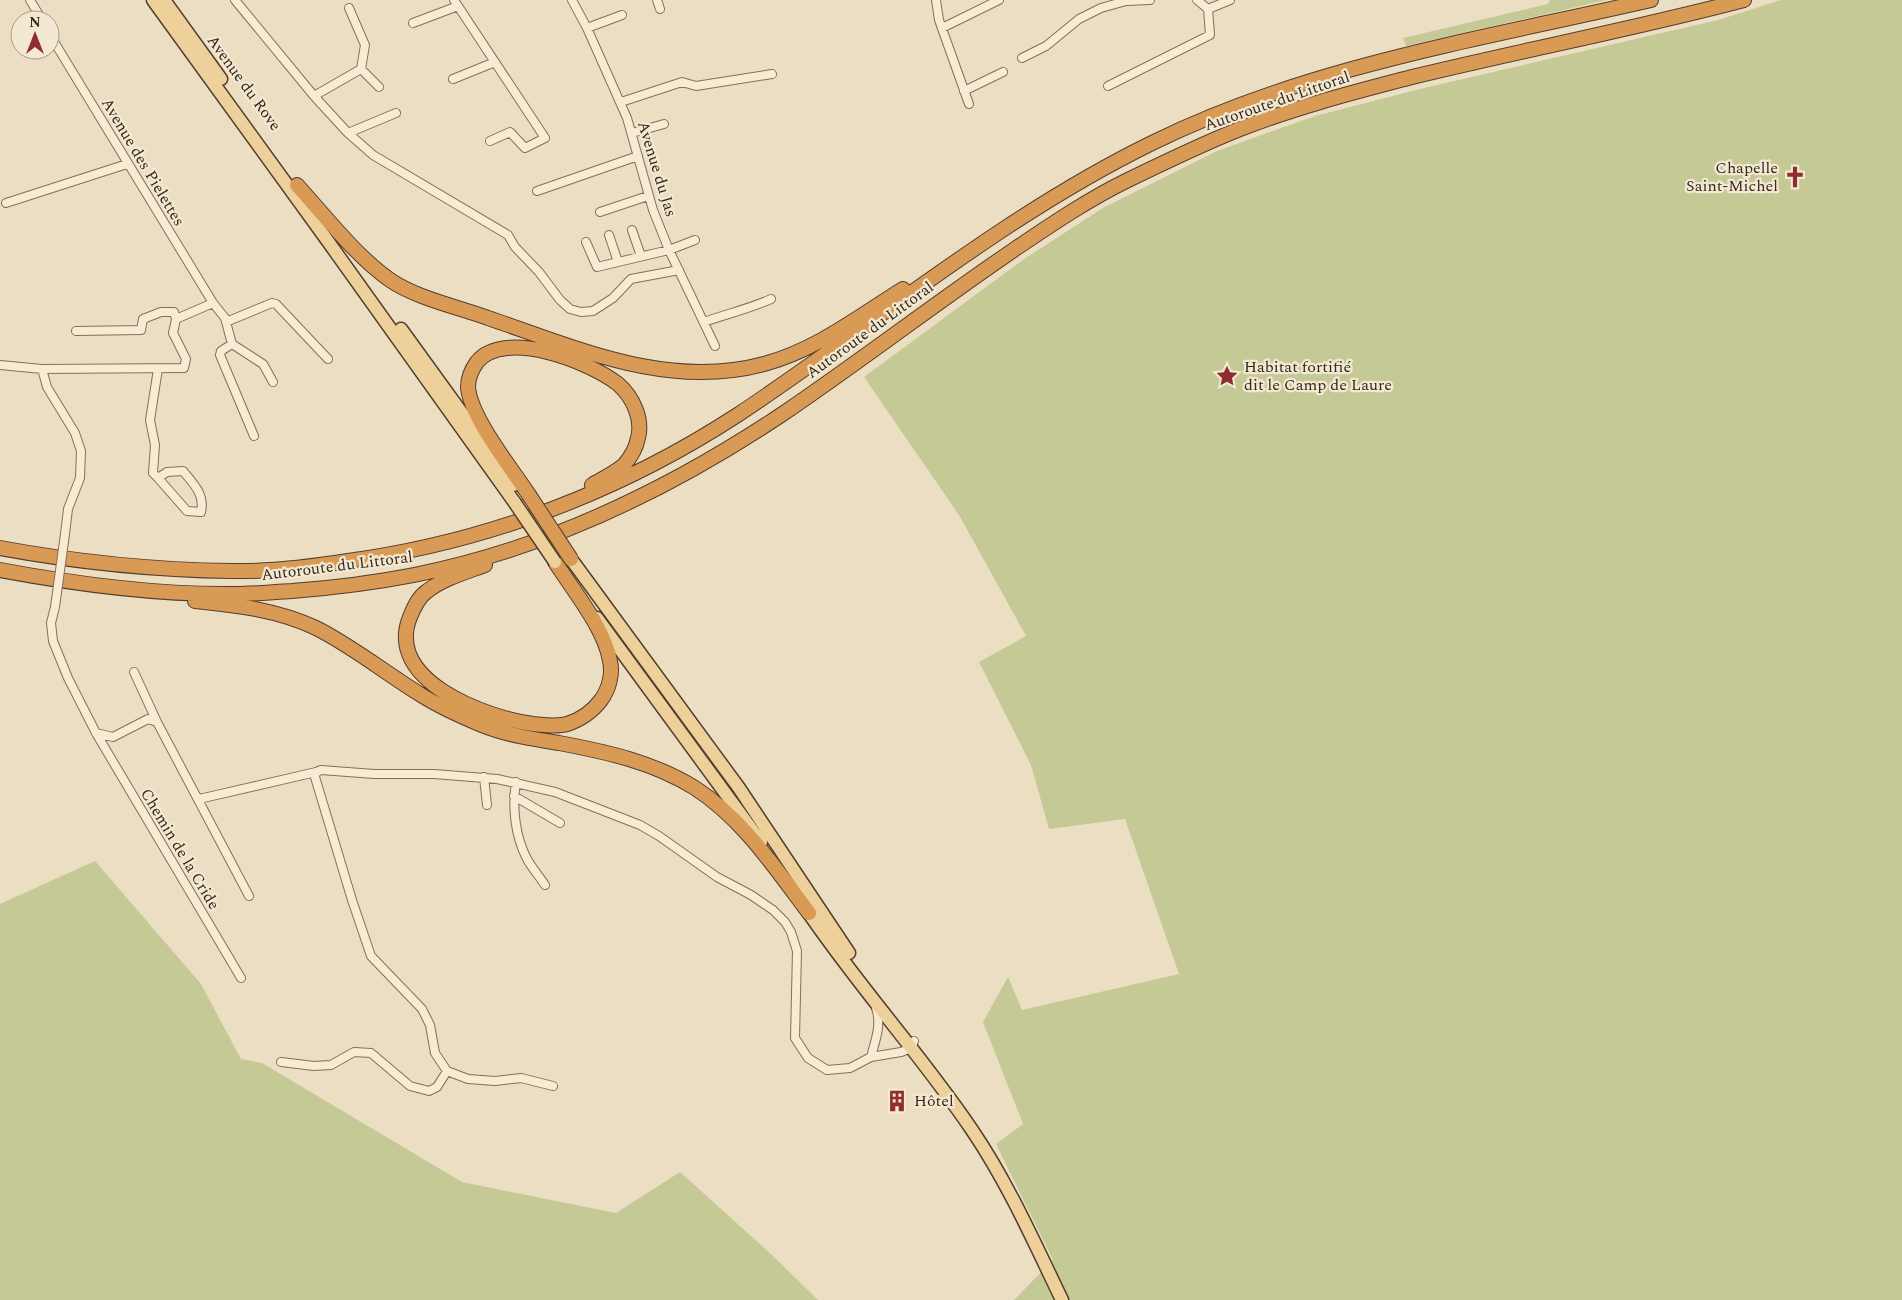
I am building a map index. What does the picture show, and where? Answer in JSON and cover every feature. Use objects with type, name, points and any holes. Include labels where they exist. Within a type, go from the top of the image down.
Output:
[{"type":"highway","name":"Autoroute du Littoral","points":[[0,548],[147,567],[235,571],[332,564],[382,557],[440,545],[504,527],[618,482],[670,455],[735,416],[820,359],[977,247],[1030,212],[1094,174],[1206,118],[1274,93],[1357,67],[1651,0]]},
{"type":"highway","name":"Autoroute du Littoral","points":[[0,570],[132,588],[235,594],[319,589],[416,575],[486,557],[561,532],[627,503],[699,465],[782,414],[969,280],[1042,231],[1121,184],[1241,128],[1312,104],[1384,84],[1674,18],[1744,0]]},
{"type":"highway","points":[[297,185],[371,265],[392,281],[414,292],[600,355],[666,371],[709,373],[763,364],[800,352],[829,337],[887,299],[1030,212]]},
{"type":"highway","points":[[332,564],[418,545],[513,519],[581,491],[624,464],[635,449],[640,432],[638,415],[631,399],[618,384],[598,371],[575,361],[539,350],[505,348],[490,352],[480,358],[473,368],[468,385],[470,394],[483,426],[523,499],[574,562]]},
{"type":"highway","points":[[555,562],[595,624],[607,648],[611,662],[611,674],[606,691],[597,706],[585,716],[566,724],[545,725],[520,722],[487,714],[454,698],[421,673],[412,661],[406,640],[409,620],[416,603],[426,592],[444,581],[568,535],[627,509],[673,485],[716,459],[782,414]]},
{"type":"highway","points":[[0,574],[82,590],[231,605],[283,615],[322,632],[345,645],[418,694],[448,711],[484,726],[508,734],[593,749],[632,759],[664,771],[694,788],[733,818],[747,833],[809,913]]},
{"type":"main road","points":[[153,0],[327,240],[523,499],[555,562],[752,828],[809,913],[872,997],[901,1029]]},
{"type":"main road","name":"Avenue du Rove","points":[[164,0],[523,499]]},
{"type":"main road","points":[[574,562],[739,788],[840,940],[945,1090],[1002,1177],[1062,1300]]},
{"type":"street","points":[[234,0],[314,96],[348,133],[373,155],[508,235],[560,300],[570,309],[581,312],[593,311],[613,298],[632,279],[679,270]]},
{"type":"street","name":"Avenue du Jas","points":[[572,0],[621,102],[632,133],[648,196],[669,250],[715,346]]},
{"type":"street","points":[[657,0],[660,9]]},
{"type":"street","points":[[936,0],[942,28],[968,104]]},
{"type":"street","points":[[942,28],[999,0]]},
{"type":"street","points":[[1022,58],[1046,46],[1079,19],[1101,8],[1126,1],[1150,0]]},
{"type":"street","points":[[1108,86],[1210,35],[1208,9],[1197,0]]},
{"type":"street","points":[[1208,9],[1230,0]]},
{"type":"street","points":[[413,23],[456,3],[545,138],[525,148],[510,132],[490,141]]},
{"type":"street","points":[[349,8],[365,45],[361,69]]},
{"type":"street","points":[[587,28],[622,15]]},
{"type":"street","name":"Avenue des Pielettes","points":[[60,52],[213,303],[225,318],[232,344]]},
{"type":"street","points":[[453,79],[495,62]]},
{"type":"street","points":[[314,96],[361,69]]},
{"type":"street","points":[[361,69],[379,87]]},
{"type":"street","points":[[964,91],[1003,72]]},
{"type":"street","points":[[621,102],[682,82],[696,86],[772,74]]},
{"type":"street","points":[[348,133],[396,113]]},
{"type":"street","points":[[632,133],[664,124]]},
{"type":"street","points":[[537,191],[638,156]]},
{"type":"street","points":[[6,203],[127,164]]},
{"type":"street","points":[[600,212],[648,196]]},
{"type":"street","points":[[632,230],[641,256]]},
{"type":"street","points":[[609,235],[618,262]]},
{"type":"street","points":[[586,242],[597,267],[669,250],[695,240]]},
{"type":"street","points":[[704,322],[730,312],[751,308],[770,299]]},
{"type":"street","points":[[176,319],[213,303]]},
{"type":"street","points":[[226,322],[272,303],[276,304],[328,359]]},
{"type":"street","points":[[0,365],[42,369],[184,368],[186,359],[173,333],[176,319],[174,312],[160,312],[143,319],[141,330],[76,330]]},
{"type":"street","points":[[254,436],[220,355],[221,351],[232,344],[262,364],[273,382]]},
{"type":"street","name":"Chemin de la Cride","points":[[42,369],[47,387],[75,433],[81,451],[80,478],[68,509],[55,607],[51,623],[53,641],[68,678],[96,733],[241,978]]},
{"type":"street","points":[[158,369],[150,420],[155,445],[153,474],[187,512],[201,512],[203,502],[195,485],[183,472],[167,472],[158,478]]},
{"type":"street","points":[[134,672],[249,896]]},
{"type":"street","points":[[96,733],[113,737],[148,719],[158,722]]},
{"type":"street","points":[[199,799],[321,770],[484,777],[516,782],[555,792],[640,825],[659,836],[717,877],[751,895],[773,910],[785,922],[791,932],[797,951],[795,1038],[808,1058],[827,1070],[850,1068],[871,1057],[901,1052],[912,1044]]},
{"type":"street","points":[[316,772],[315,777],[352,900],[372,956],[422,1009],[430,1025],[435,1053],[447,1071],[468,1079],[495,1081],[521,1078],[553,1086]]},
{"type":"street","points":[[484,777],[487,804]]},
{"type":"street","points":[[516,782],[514,796],[517,829],[526,858],[545,885]]},
{"type":"street","points":[[514,796],[560,823]]},
{"type":"street","points":[[871,1057],[877,1035],[878,1015],[872,997]]},
{"type":"street","points":[[877,1035],[884,1028],[901,1029]]},
{"type":"street","points":[[281,1062],[314,1066],[331,1065],[354,1052],[371,1053],[410,1086],[429,1091],[438,1087],[447,1071]]},
{"type":"green space","points":[[1550,0],[1607,0],[1406,46],[1403,38],[1548,4]]},
{"type":"green space","points":[[1781,0],[1902,0],[1902,1300],[1014,1300],[1053,1260],[996,1144],[1023,1124],[983,1022],[1008,977],[1022,1010],[1179,974],[1125,819],[1049,829],[1031,765],[979,662],[1026,636],[959,515],[864,377],[1024,259],[1103,208],[1217,151],[1315,116],[1424,88],[1718,20]]},
{"type":"green space","points":[[95,861],[201,984],[241,1059],[262,1063],[462,1182],[616,1213],[680,1172],[773,1256],[818,1300],[0,1300],[0,904]]},
{"type":"place","name":"Chapelle Saint-Michel","points":[[1795,177]]},
{"type":"place","name":"Habitat fortifié dit le Camp de Laure","points":[[1227,376]]},
{"type":"place","name":"Hôtel","points":[[897,1101]]}]
